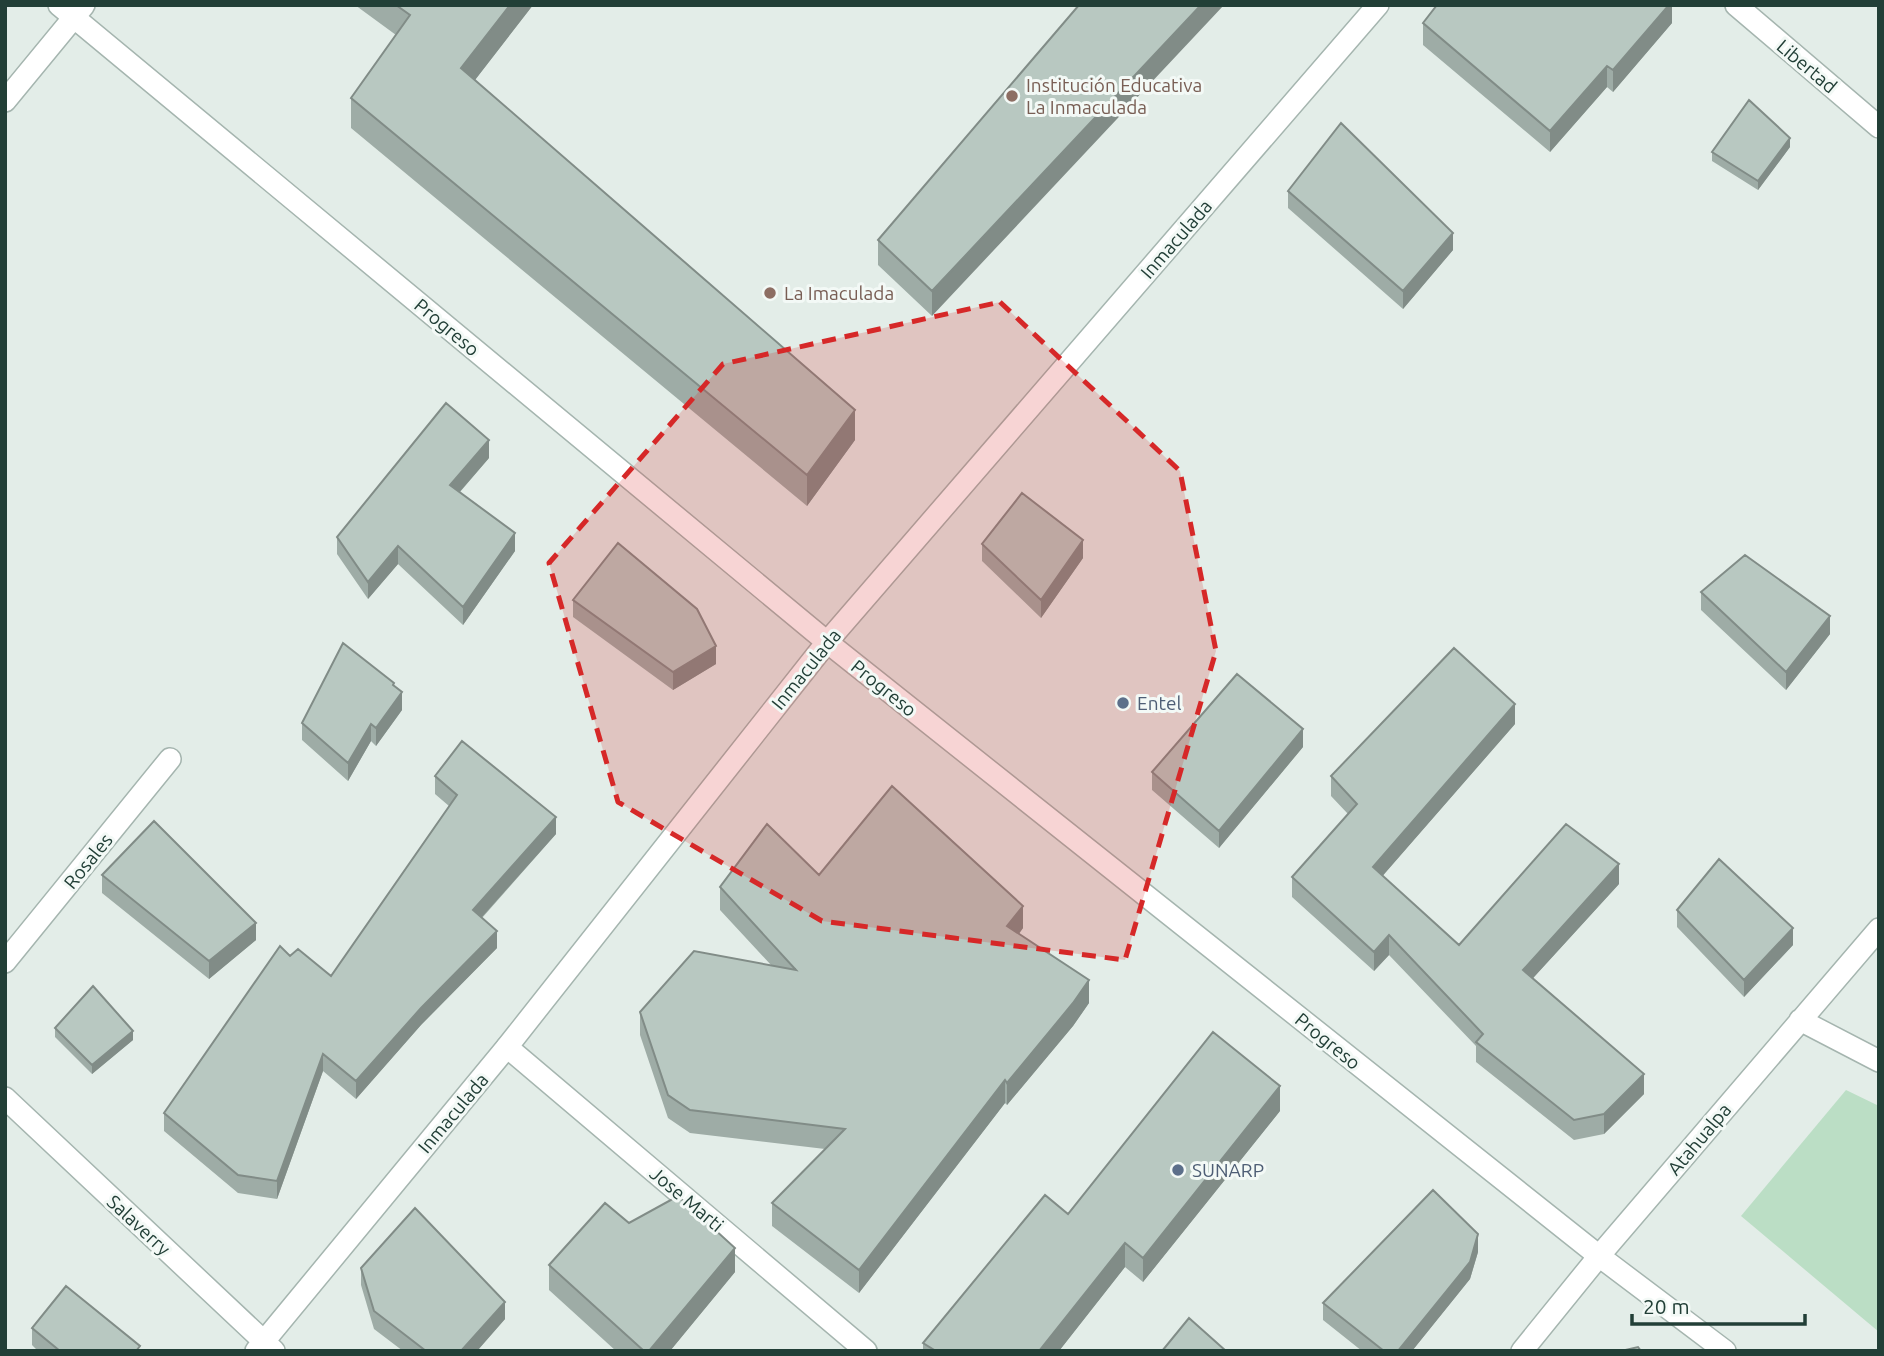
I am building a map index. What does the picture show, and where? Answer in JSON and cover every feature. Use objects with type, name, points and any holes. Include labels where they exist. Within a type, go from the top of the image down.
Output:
[{"type":"street","name":"Inmaculada","points":[[265,1348],[827,642],[1378,5]]},
{"type":"street","name":"Libertad","points":[[1736,5],[1879,127]]},
{"type":"street","name":"Progreso","points":[[72,9],[827,642],[1599,1256],[1725,1351]]},
{"type":"street","points":[[5,101],[72,9]]},
{"type":"street","name":"Rosales","points":[[5,962],[170,759]]},
{"type":"street","name":"Atahualpa","points":[[1522,1351],[1599,1256],[1879,929]]},
{"type":"street","points":[[1800,1020],[1879,1061]]},
{"type":"street","name":"Jose Marti","points":[[507,1047],[866,1351]]},
{"type":"street","name":"Salaverry","points":[[5,1098],[265,1348]]},
{"type":"highlighted area","points":[[1000,302],[1180,471],[1216,651],[1125,960],[822,921],[618,802],[549,563],[723,364]]},
{"type":"green space","points":[[1846,1090],[1879,1106],[1879,1332],[1741,1216]]},
{"type":"building","points":[[396,5],[510,5],[461,68],[855,410],[807,475],[351,98],[410,15]]},
{"type":"building","points":[[1079,5],[1201,5],[932,291],[878,240]]},
{"type":"building","points":[[1437,5],[1669,5],[1613,70],[1607,66],[1550,131],[1423,23]]},
{"type":"building","points":[[1749,100],[1790,138],[1758,181],[1712,152]]},
{"type":"building","points":[[1341,123],[1453,233],[1403,291],[1288,191]]},
{"type":"building","points":[[446,403],[489,440],[450,485],[515,533],[463,607],[398,546],[368,582],[337,537]]},
{"type":"building","points":[[1022,493],[1083,540],[1041,600],[982,544]]},
{"type":"building","points":[[618,543],[697,609],[716,646],[673,672],[573,600]]},
{"type":"building","points":[[1745,555],[1830,616],[1786,672],[1701,592]]},
{"type":"building","points":[[343,643],[402,692],[376,728],[371,724],[348,763],[302,723]]},
{"type":"building","points":[[1454,648],[1515,704],[1373,867],[1459,945],[1566,824],[1619,864],[1523,970],[1644,1074],[1604,1114],[1574,1120],[1476,1042],[1483,1034],[1389,935],[1374,952],[1292,877],[1357,804],[1331,776]]},
{"type":"building","points":[[1237,674],[1303,729],[1219,831],[1152,772]]},
{"type":"building","points":[[462,741],[556,817],[473,910],[497,931],[421,1008],[356,1081],[323,1054],[277,1181],[238,1175],[164,1113],[280,946],[290,956],[298,949],[331,976],[457,795],[435,776]]},
{"type":"building","points":[[892,786],[1023,906],[1007,926],[1089,980],[1007,1083],[1005,1080],[859,1270],[772,1203],[845,1129],[690,1110],[668,1095],[640,1012],[694,951],[796,970],[720,887],[767,824],[819,875]]},
{"type":"building","points":[[154,821],[256,923],[209,961],[102,875]]},
{"type":"building","points":[[1719,859],[1793,928],[1744,980],[1677,910]]},
{"type":"building","points":[[93,986],[133,1031],[92,1065],[55,1028]]},
{"type":"building","points":[[1213,1032],[1280,1086],[1143,1258],[1125,1243],[1039,1351],[936,1351],[923,1343],[1045,1195],[1068,1214]]},
{"type":"building","points":[[1433,1190],[1478,1234],[1470,1262],[1398,1351],[1384,1351],[1323,1303]]},
{"type":"building","points":[[678,1196],[735,1248],[649,1351],[644,1351],[549,1265],[605,1203],[629,1223]]},
{"type":"building","points":[[415,1208],[505,1302],[461,1351],[426,1351],[374,1311],[361,1268]]},
{"type":"building","points":[[66,1286],[140,1346],[136,1351],[60,1351],[32,1328]]},
{"type":"building","points":[[1189,1318],[1226,1351],[1162,1351]]},
{"type":"building","points":[[1638,1347],[1641,1351],[1621,1351]]},
{"type":"place","name":"Institución Educativa La Inmaculada","points":[[1012,96]]},
{"type":"place","name":"La Imaculada","points":[[770,293]]},
{"type":"place","name":"Entel","points":[[1123,703]]},
{"type":"place","name":"SUNARP","points":[[1178,1170]]}]
